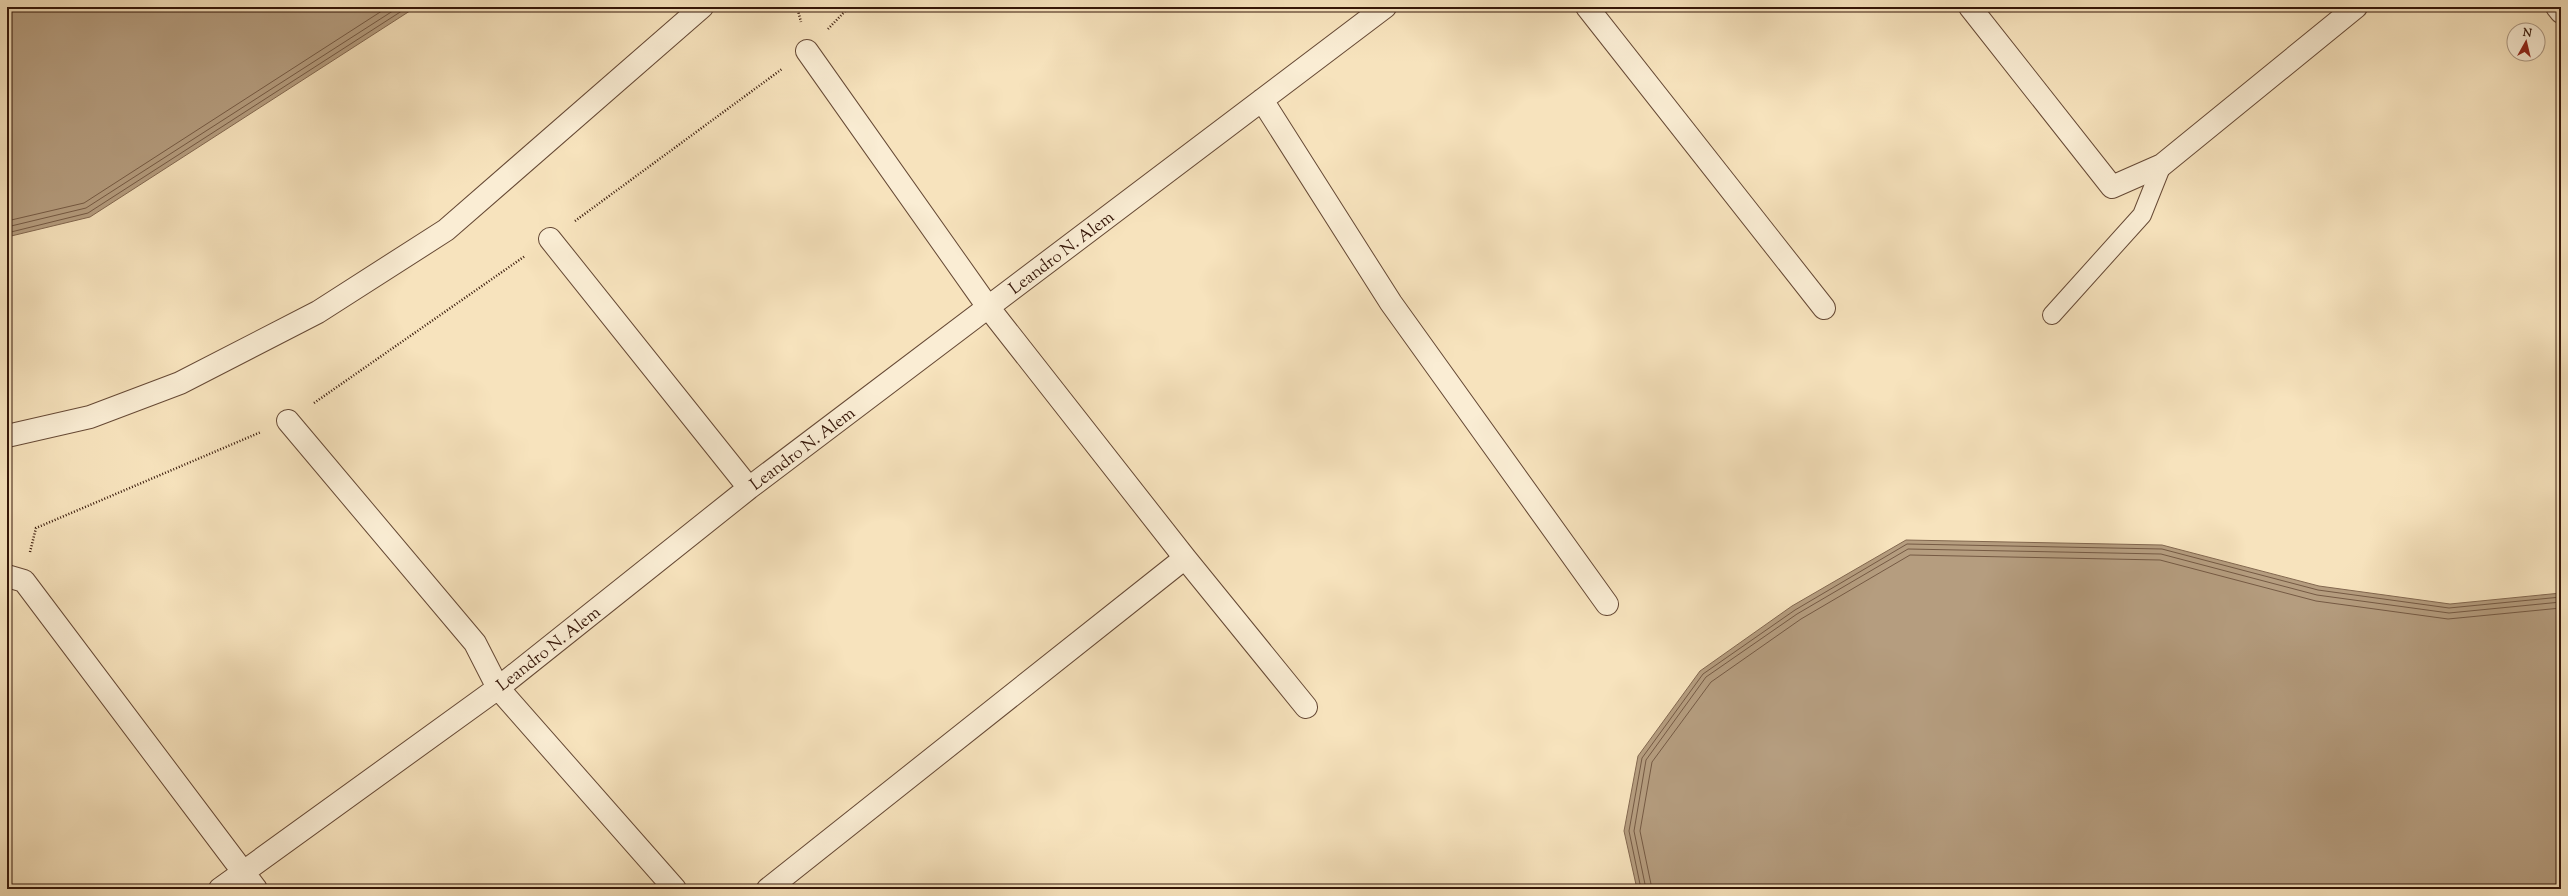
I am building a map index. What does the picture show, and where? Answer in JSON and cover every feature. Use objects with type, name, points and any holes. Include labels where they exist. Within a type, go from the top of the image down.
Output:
[{"type":"street","points":[[7,436],[90,417],[180,383],[318,312],[446,230],[702,7]]},
{"type":"street","name":"Leandro N. Alem","points":[[220,889],[249,881],[498,688],[749,488],[1385,7]]},
{"type":"street","points":[[1587,7],[1824,308]]},
{"type":"street","points":[[1970,7],[2112,187],[2162,165],[2356,7]]},
{"type":"street","points":[[2557,7],[2561,12]]},
{"type":"street","points":[[807,51],[988,307],[1185,558],[1306,707]]},
{"type":"street","points":[[1262,100],[1391,303],[1607,604]]},
{"type":"street","points":[[550,239],[749,488]]},
{"type":"street","points":[[288,421],[475,643],[498,688],[675,889]]},
{"type":"street","points":[[768,889],[1185,558]]},
{"type":"street","points":[[15,579],[249,881]]},
{"type":"lane","points":[[2052,315],[2142,215],[2162,165]]},
{"type":"path","points":[[15,579],[36,528],[288,421],[550,239],[807,51]]},
{"type":"water","points":[[7,7],[416,7],[90,217],[7,237]]},
{"type":"water","points":[[1906,540],[2162,545],[2319,586],[2450,604],[2561,593],[2561,889],[1637,889],[1624,831],[1638,756],[1700,671],[1792,606]]}]
